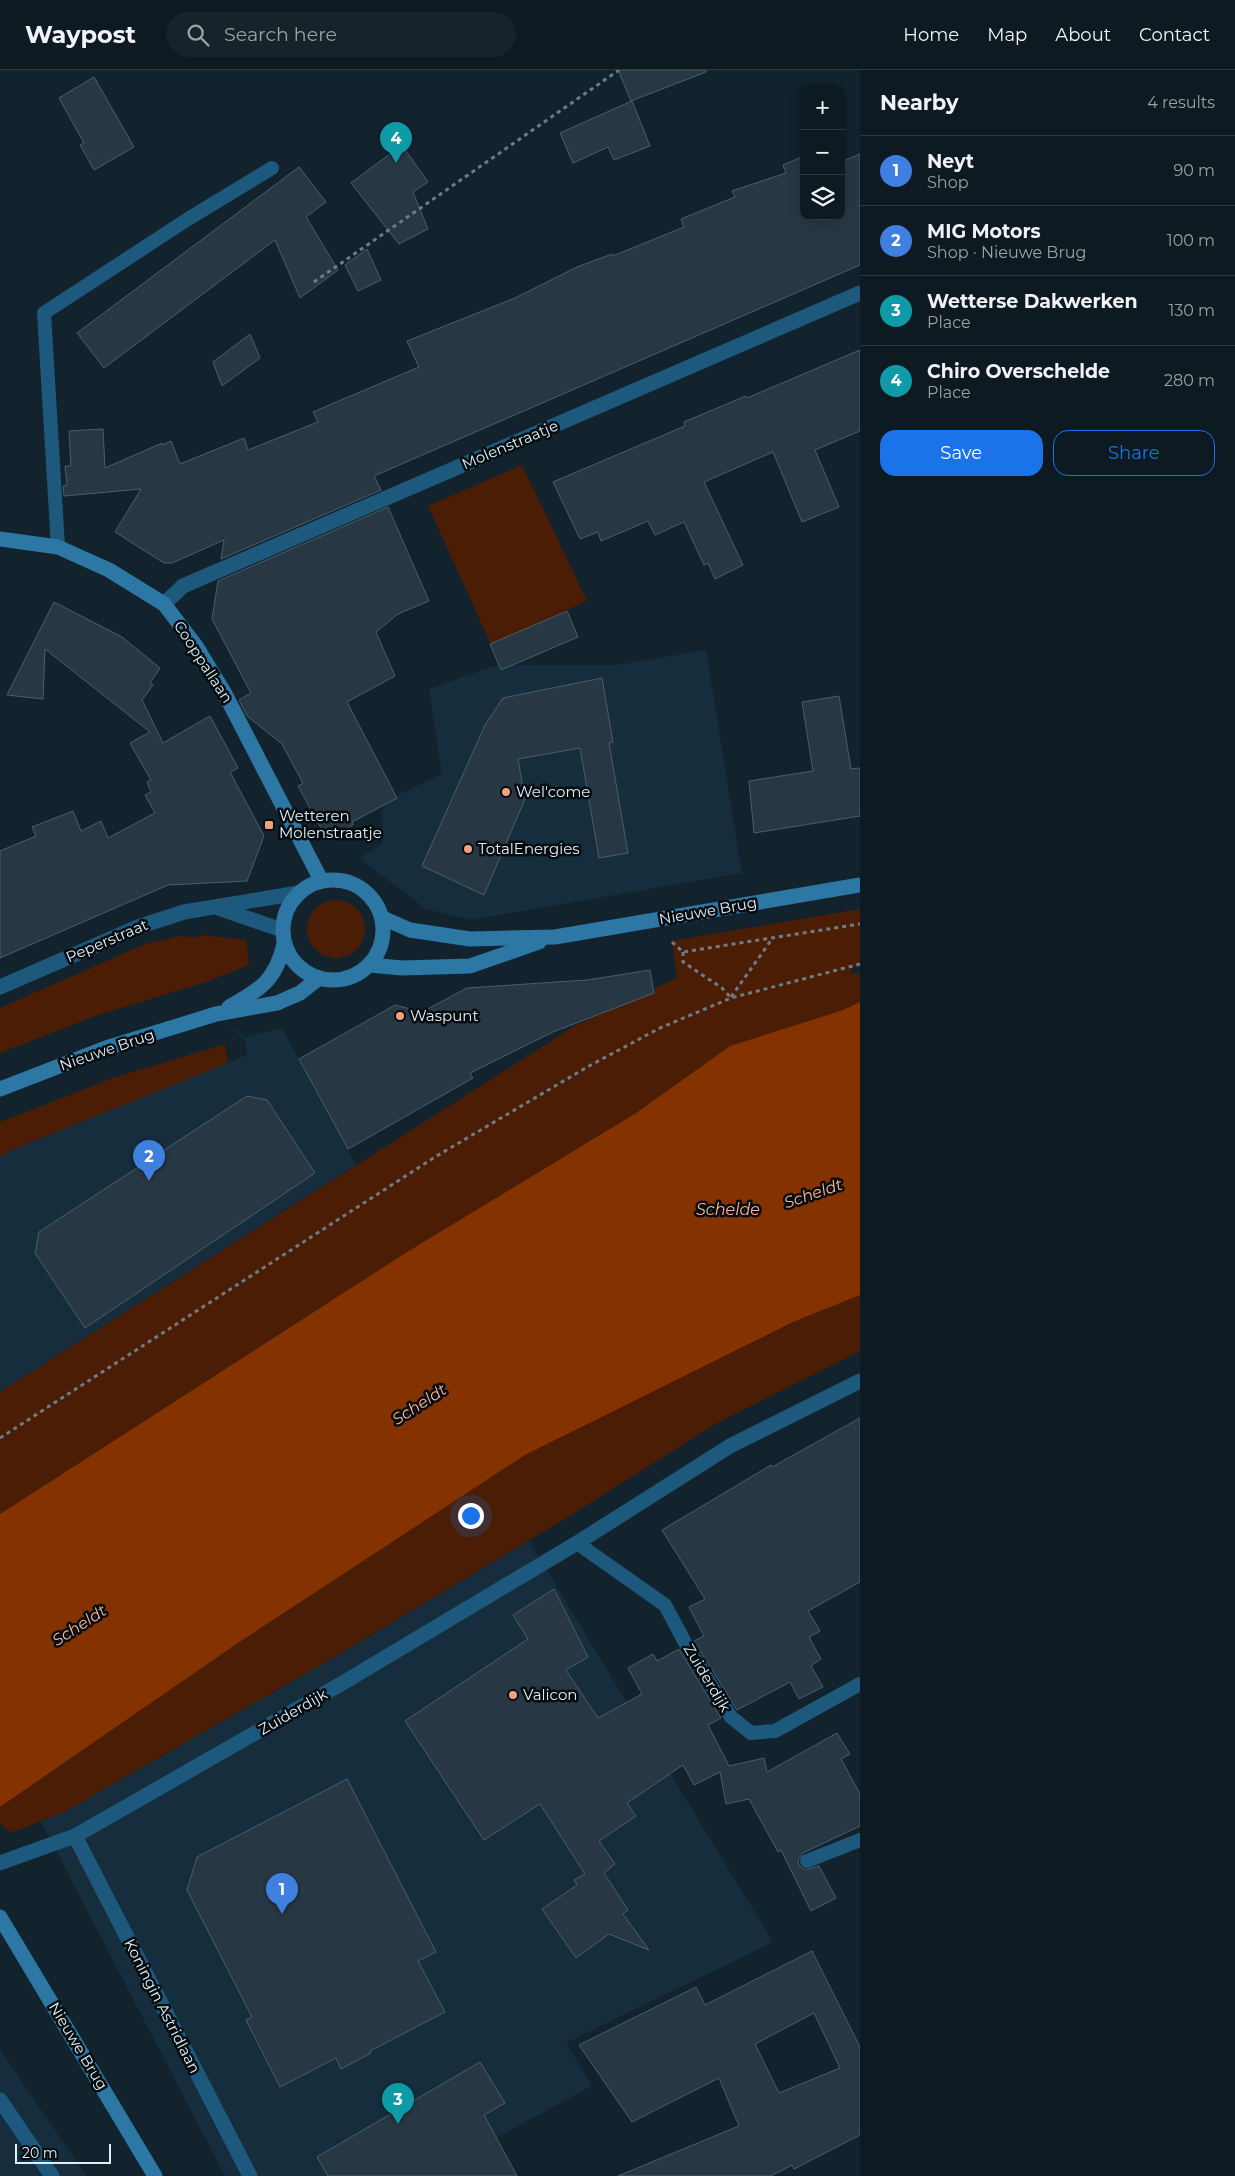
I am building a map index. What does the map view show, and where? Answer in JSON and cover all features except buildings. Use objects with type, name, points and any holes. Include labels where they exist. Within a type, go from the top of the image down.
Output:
[{"type":"main road","name":"Cooppallaan","points":[[0,539],[58,547],[109,570],[164,604],[196,646],[225,694],[321,880]]},
{"type":"main road","points":[[283,937],[297,966],[319,978],[346,979],[370,965],[379,951],[384,935],[383,918],[376,903],[366,891],[353,883],[337,879],[321,880]]},
{"type":"main road","name":"Nieuwe Brug","points":[[216,1014],[259,991],[280,962],[287,910],[298,894],[321,880]]},
{"type":"main road","name":"Nieuwe Brug","points":[[383,918],[410,930],[470,939],[555,937],[860,885]]},
{"type":"main road","name":"Nieuwe Brug","points":[[370,965],[402,968],[470,966],[555,937]]},
{"type":"main road","name":"Nieuwe Brug","points":[[0,1089],[106,1048],[216,1014],[277,1003],[300,993],[319,978]]},
{"type":"main road","name":"Nieuwe Brug","points":[[0,1917],[155,2176]]},
{"type":"street","name":"Molenstraatje","points":[[164,604],[183,586],[860,293]]},
{"type":"street","name":"Peperstraat","points":[[0,987],[138,927],[184,912],[298,894]]},
{"type":"street","name":"Peperstraat","points":[[217,907],[283,937]]},
{"type":"street","name":"Zuiderdijk","points":[[0,1863],[75,1836],[346,1681],[577,1543],[730,1446],[860,1381]]},
{"type":"street","name":"Koningin Astridlaan","points":[[75,1836],[250,2176]]},
{"type":"street","points":[[0,2100],[52,2176]]},
{"type":"lane","points":[[58,547],[44,314],[188,218],[272,168]]},
{"type":"lane","name":"Zuiderdijk","points":[[577,1543],[666,1605],[689,1650],[731,1717],[751,1733],[775,1731],[860,1684]]},
{"type":"lane","points":[[807,1861],[860,1840]]},
{"type":"path","points":[[314,282],[618,70]]},
{"type":"path","points":[[649,922],[683,952],[683,962],[731,998]]},
{"type":"path","points":[[683,952],[860,924]]},
{"type":"path","points":[[731,998],[772,938]]},
{"type":"path","points":[[0,1438],[435,1156],[642,1037],[731,998],[860,964]]},
{"type":"shaded area","points":[[522,465],[587,601],[491,644],[428,506]]},
{"type":"shaded area","points":[[706,650],[742,873],[471,920],[426,909],[359,858],[382,844],[383,802],[442,774],[429,689],[497,665],[501,671],[515,665],[617,665]]},
{"type":"shaded area","points":[[336,900],[347,902],[360,913],[365,929],[363,940],[352,953],[336,958],[325,956],[312,945],[307,929],[309,918],[320,905]]},
{"type":"shaded area","points":[[860,909],[860,966],[851,968],[851,974],[860,973],[860,1002],[843,1010],[730,1046],[636,1113],[407,1252],[0,1514],[0,1392],[573,1027],[677,978],[672,941]]},
{"type":"shaded area","points":[[201,935],[246,940],[249,965],[206,982],[95,1016],[0,1053],[0,1008],[145,944],[181,936],[195,938]]},
{"type":"shaded area","points":[[216,1014],[245,1037],[282,1028],[356,1165],[0,1392],[0,1157],[14,1149],[247,1055],[245,1040]]},
{"type":"shaded area","points":[[225,1044],[228,1063],[14,1149],[0,1157],[0,1122],[116,1077]]},
{"type":"shaded area","points":[[860,1295],[860,1351],[717,1423],[563,1520],[333,1658],[64,1812],[11,1833],[0,1823],[0,1807],[238,1643],[525,1455],[793,1322]]},
{"type":"shaded area","points":[[529,1541],[773,1942],[566,2043],[592,2086],[426,2176],[225,2176],[40,1820],[64,1812],[333,1658]]},
{"type":"shaded area","points":[[0,2049],[86,2176],[0,2176]]},
{"type":"water","name":"Schelde","points":[[860,1002],[860,1295],[793,1322],[525,1455],[238,1643],[0,1807],[0,1514],[407,1252],[636,1113],[730,1046],[843,1010]]},
{"type":"place","name":"Chiro Overschelde","points":[[396,163]]},
{"type":"place","name":"Wel'come","points":[[506,792]]},
{"type":"place","name":"Wetteren Molenstraatje","points":[[269,825]]},
{"type":"place","name":"TotalEnergies","points":[[468,849]]},
{"type":"place","name":"Waspunt","points":[[400,1016]]},
{"type":"place","name":"MIG Motors","points":[[149,1181]]},
{"type":"place","name":"Valicon","points":[[513,1695]]},
{"type":"place","name":"Neyt","points":[[282,1914]]},
{"type":"place","name":"Wetterse Dakwerken","points":[[398,2124]]},
{"type":"water label","name":"Scheldt","points":[[813,1193]]},
{"type":"water label","name":"Scheldt","points":[[419,1404]]},
{"type":"water label","name":"Scheldt","points":[[79,1625]]}]
